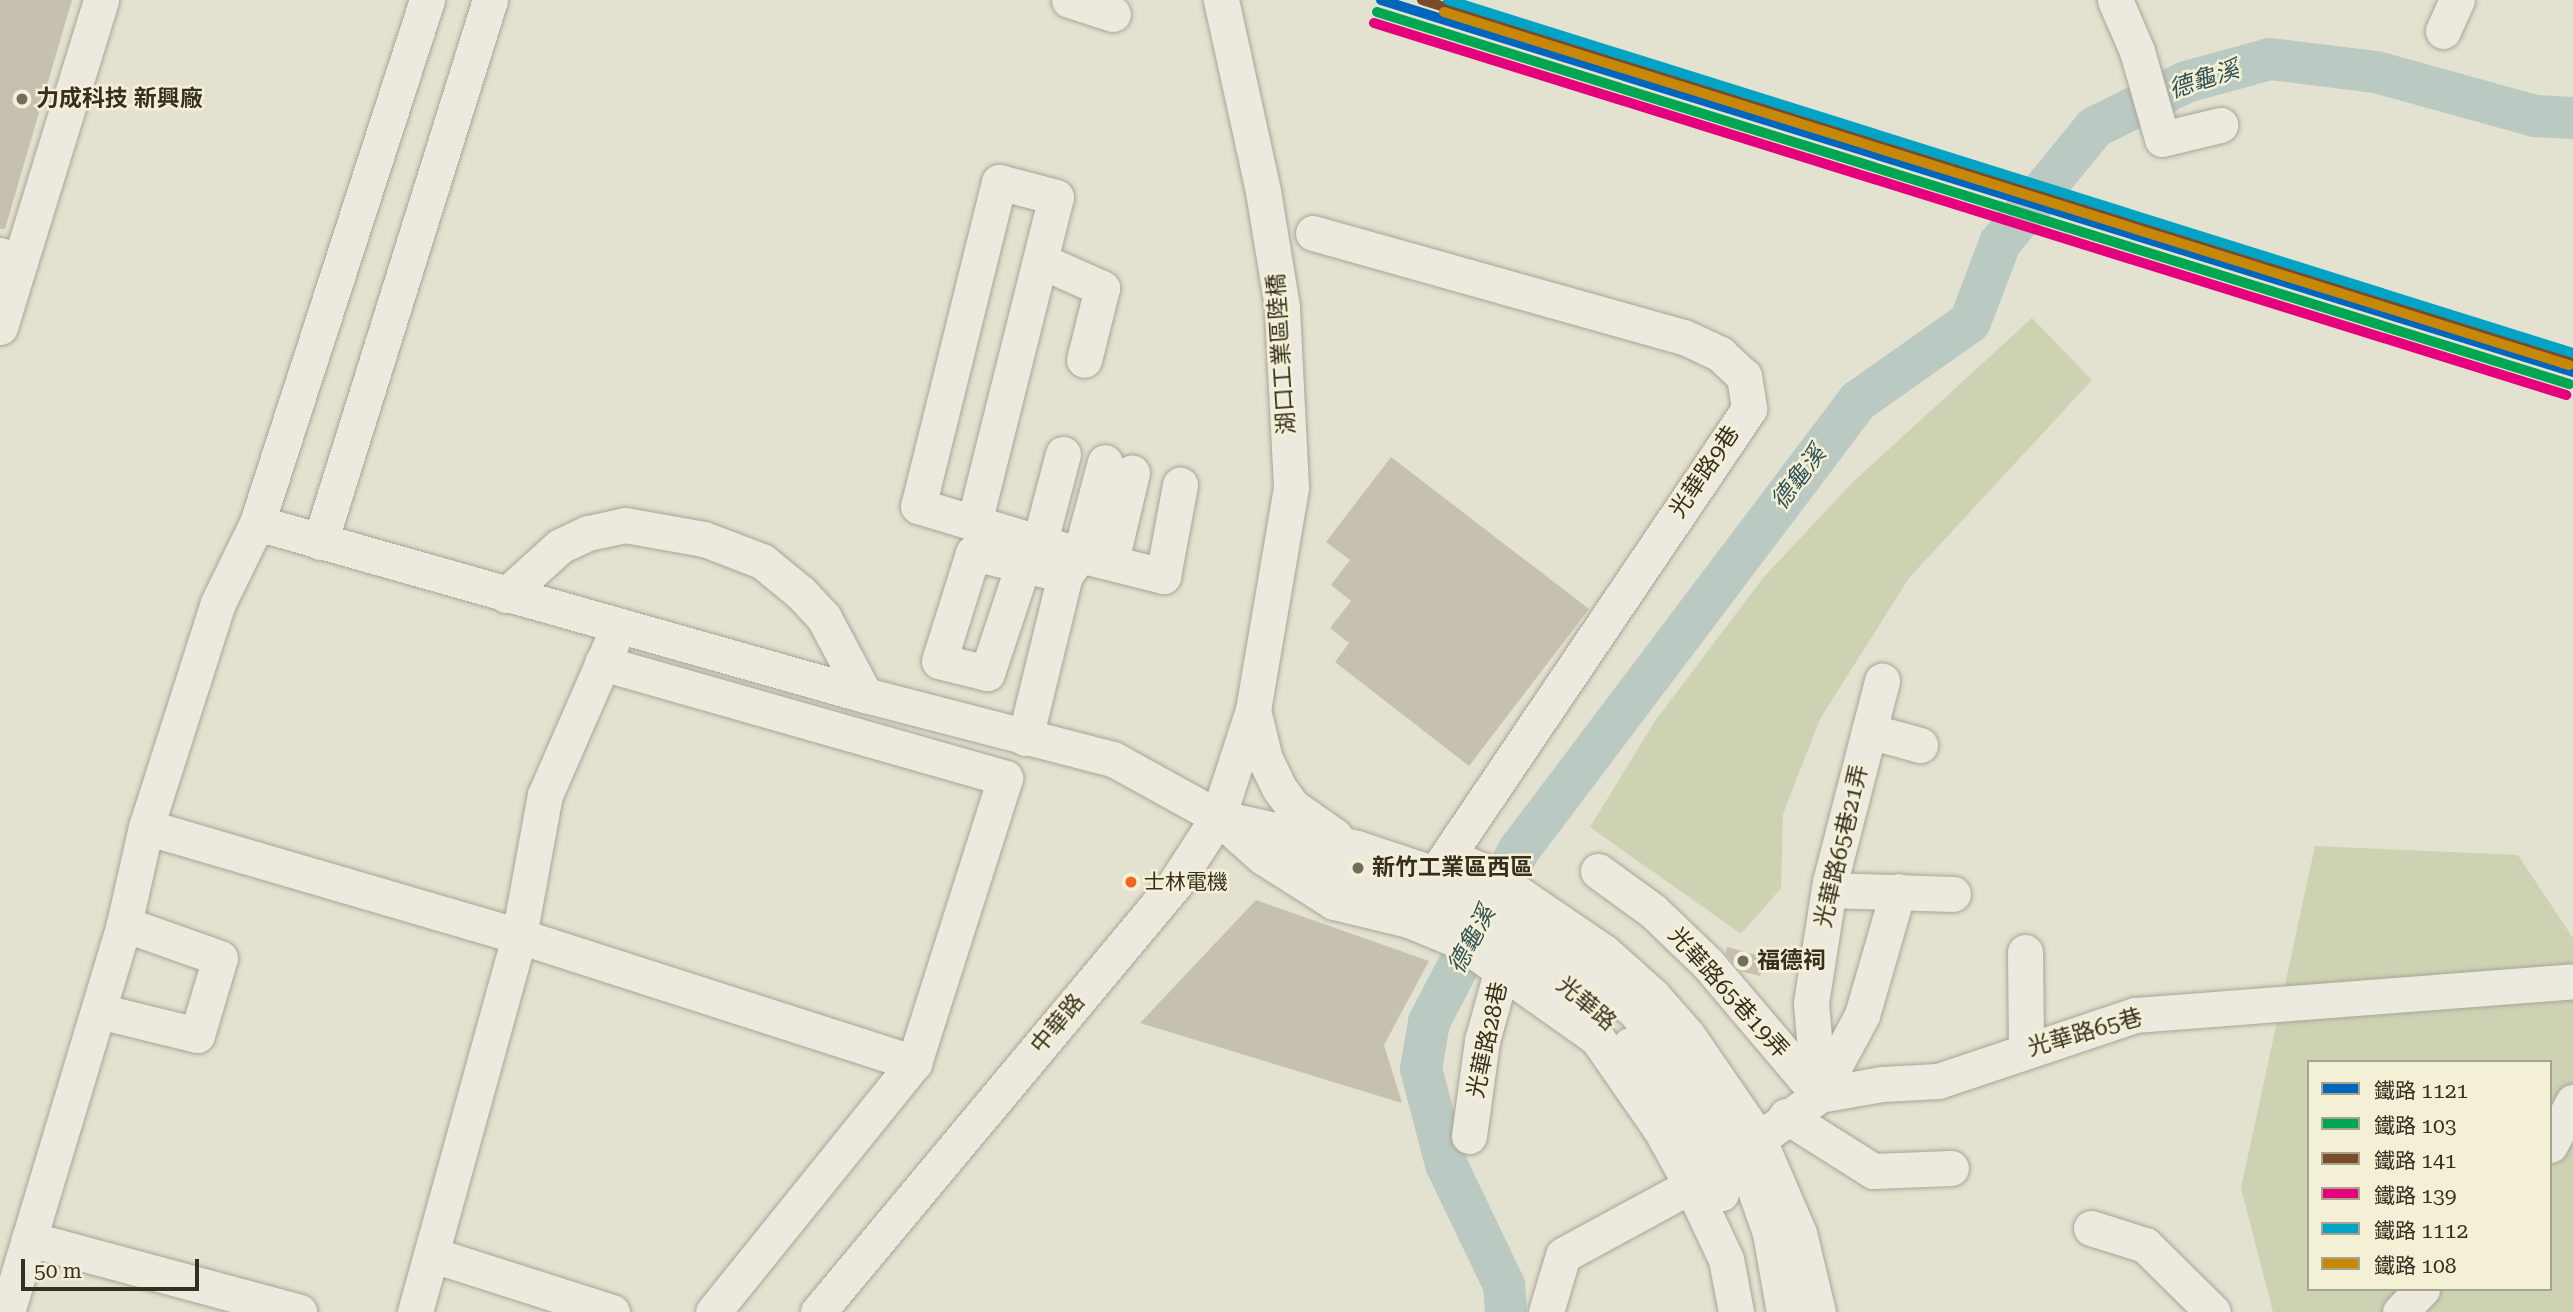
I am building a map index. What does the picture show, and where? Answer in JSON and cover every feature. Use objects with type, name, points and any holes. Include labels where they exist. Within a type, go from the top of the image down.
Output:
[{"type":"street","points":[[0,327],[10,259],[101,0]]},
{"type":"street","points":[[7,1312],[124,924],[146,827],[218,603],[257,523],[427,0]]},
{"type":"street","points":[[320,542],[490,0]]},
{"type":"street","points":[[1069,0],[1113,14]]},
{"type":"street","name":"湖口工業區陸橋","points":[[1221,0],[1263,191],[1282,307],[1291,487],[1253,710]]},
{"type":"street","points":[[2115,0],[2137,51],[2162,139],[2220,125]]},
{"type":"street","points":[[974,523],[1056,197],[999,182],[918,506],[974,523],[1031,553],[1163,576],[1180,485]]},
{"type":"street","name":"光華路9巷","points":[[1313,233],[1684,337],[1720,354],[1744,376],[1749,409],[1435,874]]},
{"type":"street","points":[[1041,261],[1102,288],[1084,360]]},
{"type":"street","points":[[1031,553],[1063,454]]},
{"type":"street","points":[[1026,738],[1118,467]]},
{"type":"street","points":[[257,523],[864,695],[1113,759],[1218,817]]},
{"type":"street","points":[[506,595],[560,546],[588,533],[625,525],[704,539],[762,561],[801,593],[824,618],[864,695]]},
{"type":"street","points":[[415,1312],[433,1255],[519,936],[545,795],[620,627]]},
{"type":"street","points":[[603,663],[1004,778],[914,1063],[713,1312]]},
{"type":"street","name":"光華路65巷21弄","points":[[1819,1095],[1811,1003],[1829,890],[1882,681]]},
{"type":"street","points":[[1253,710],[1265,759],[1292,806],[1357,848]]},
{"type":"street","name":"中華路","points":[[818,1312],[1174,885],[1218,817],[1253,710]]},
{"type":"street","points":[[1869,731],[1920,745]]},
{"type":"street","name":"光華路","points":[[1218,817],[1357,848],[1435,874],[1509,940],[1611,1020],[1687,1122],[1726,1259],[1736,1312]]},
{"type":"street","name":"光華路","points":[[1218,817],[1264,857],[1473,907],[1509,940],[1635,1011],[1750,1145],[1799,1233],[1818,1312]]},
{"type":"street","points":[[146,827],[519,936],[914,1063]]},
{"type":"street","name":"光華路65巷19弄","points":[[1598,871],[1653,911],[1708,964],[1819,1095]]},
{"type":"street","points":[[1829,890],[1953,894]]},
{"type":"street","points":[[1819,1095],[1862,1016],[1898,891]]},
{"type":"street","points":[[99,1011],[197,1035],[220,958],[124,924]]},
{"type":"street","name":"光華路28巷","points":[[1469,1136],[1482,1041],[1509,940]]},
{"type":"street","points":[[2025,952],[2026,1049]]},
{"type":"street","name":"光華路65巷","points":[[1546,1312],[1563,1255],[1701,1178],[1819,1095],[1882,1084],[1938,1081],[2026,1049],[2135,1015],[2573,981]]},
{"type":"street","points":[[2552,1141],[2573,1102]]},
{"type":"street","points":[[1786,1116],[1872,1171],[1951,1168]]},
{"type":"street","name":"光華路","points":[[1750,1145],[1784,1312]]},
{"type":"street","name":"光華路","points":[[1701,1178],[1746,1245],[1760,1312]]},
{"type":"street","points":[[2091,1228],[2145,1245],[2213,1312]]},
{"type":"street","points":[[29,1239],[299,1312]]},
{"type":"street","points":[[433,1255],[612,1312]]},
{"type":"street","points":[[2400,1312],[2420,1291]]},
{"type":"green space","points":[[2032,318],[2092,380],[1909,578],[1820,719],[1783,814],[1781,888],[1741,934],[1590,827],[1655,721],[1763,578],[1852,483]]},
{"type":"green space","points":[[2315,846],[2518,855],[2573,938],[2573,1312],[2273,1312],[2241,1188]]},
{"type":"building","name":"力成科技 新興廠","points":[[0,0],[72,0],[5,229],[0,229]]},
{"type":"building","points":[[1391,457],[1589,609],[1469,766],[1335,662],[1349,643],[1330,628],[1351,601],[1331,585],[1350,560],[1326,542]]},
{"type":"building","points":[[1256,900],[1429,961],[1384,1045],[1402,1103],[1140,1023]]},
{"type":"building","name":"福德祠","points":[[1727,947],[1764,957],[1760,976],[1740,971],[1726,954]]},
{"type":"waterway","name":"德龜溪","points":[[1506,1312],[1504,1285],[1446,1164],[1421,1069],[1429,1022],[1519,850],[1858,401],[1970,322],[2000,243],[2095,127],[2186,82],[2270,59],[2376,72],[2535,116],[2573,118]]},
{"type":"rail line","name":"1121","points":[[1381,0],[2573,372]]},
{"type":"rail line","name":"141","points":[[1422,0],[2573,359]]},
{"type":"rail line","name":"1112","points":[[1448,0],[2573,353]]},
{"type":"rail line","name":"103","points":[[1377,12],[2569,384]]},
{"type":"rail line","name":"108","points":[[1444,12],[2569,365]]},
{"type":"rail line","name":"139","points":[[1374,23],[2566,395]]},
{"type":"place","name":"力成科技 新興廠","points":[[22,99]]},
{"type":"place","name":"新竹工業區西區","points":[[1358,868]]},
{"type":"place","name":"士林電機","points":[[1131,882]]},
{"type":"place","name":"福德祠","points":[[1743,961]]}]
